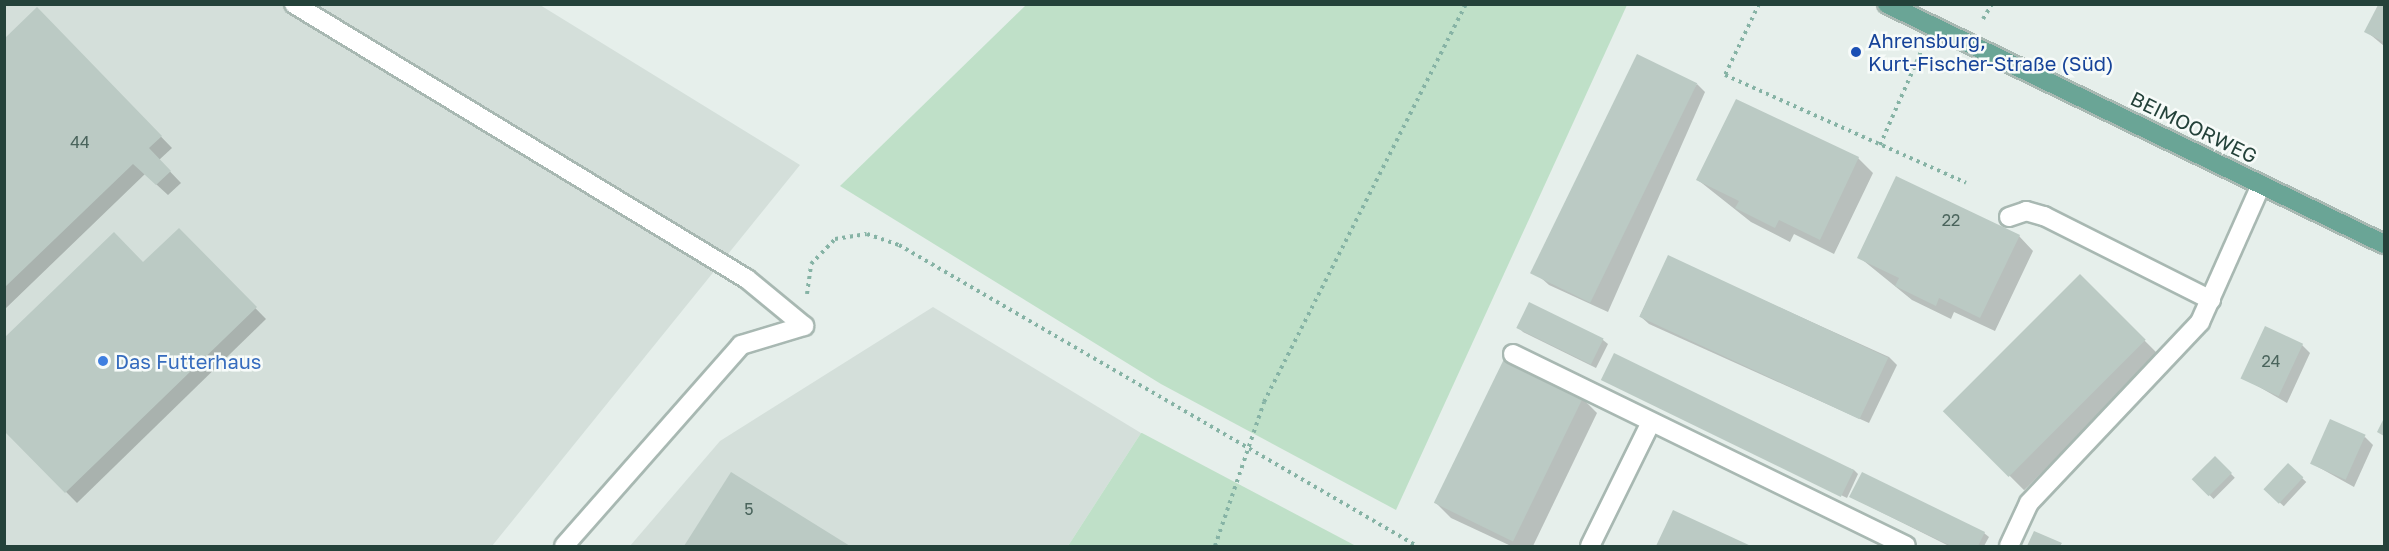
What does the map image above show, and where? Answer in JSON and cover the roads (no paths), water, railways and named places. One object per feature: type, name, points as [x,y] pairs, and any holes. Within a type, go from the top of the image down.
[{"type":"main road","name":"BEIMOORWEG","points":[[1887,4],[2385,244]]},
{"type":"street","points":[[294,4],[747,279],[804,326],[741,345],[564,546]]},
{"type":"street","points":[[2009,546],[2029,504],[2200,322],[2261,185]]},
{"type":"street","points":[[2009,218],[2026,211],[2044,216],[2211,300]]},
{"type":"street","points":[[1513,354],[1906,546]]},
{"type":"street","points":[[1590,546],[1651,422]]},
{"type":"place","name":"Ahrensburg, Kurt-Fischer-Straße (Süd)","points":[[1856,52]]},
{"type":"place","name":"Das Futterhaus","points":[[103,361]]}]
